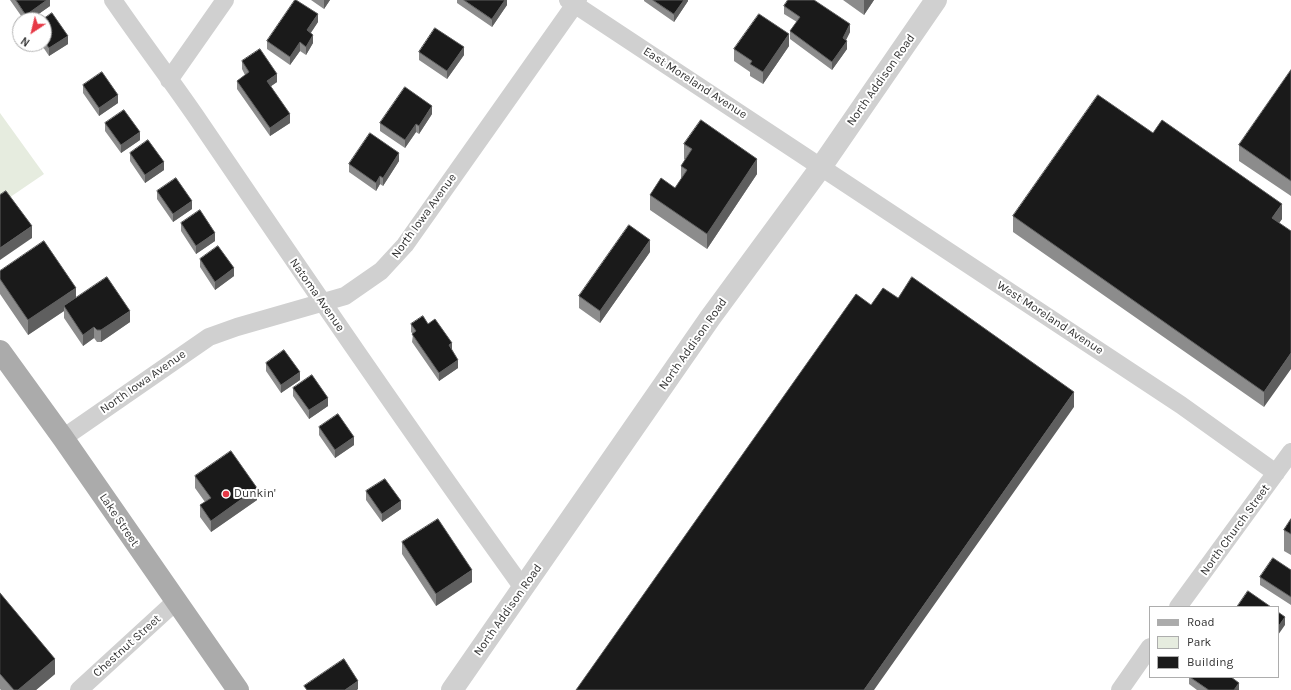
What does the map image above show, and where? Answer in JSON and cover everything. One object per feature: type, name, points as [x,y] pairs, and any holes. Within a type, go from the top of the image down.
[{"type":"main road","name":"Lake Street","points":[[0,351],[63,438],[175,602],[238,690]]},
{"type":"street","name":"Natoma Avenue","points":[[113,0],[455,493],[524,588]]},
{"type":"street","points":[[169,80],[226,0]]},
{"type":"street","name":"North Addison Road","points":[[452,690],[710,318],[821,167],[936,0]]},
{"type":"street","name":"East Moreland Avenue","points":[[574,2],[821,167]]},
{"type":"street","name":"North Iowa Avenue","points":[[63,438],[208,337],[237,327],[345,296],[360,287],[395,258],[574,2]]},
{"type":"street","name":"West Moreland Avenue","points":[[821,167],[1181,405],[1276,473]]},
{"type":"street","name":"North Church Street","points":[[1179,606],[1291,452]]},
{"type":"street","name":"Chestnut Street","points":[[79,690],[175,602]]},
{"type":"street","points":[[1120,690],[1149,648]]},
{"type":"green space","points":[[0,113],[44,174],[0,204]]},
{"type":"building","points":[[16,0],[47,0],[30,12],[24,12]]},
{"type":"building","points":[[295,0],[318,14],[307,30],[313,35],[306,47],[300,42],[290,57],[267,41]]},
{"type":"building","points":[[464,0],[505,0],[492,19]]},
{"type":"building","points":[[653,0],[684,0],[674,14]]},
{"type":"building","points":[[788,0],[814,0],[850,24],[843,38],[847,41],[832,62],[790,31],[800,17],[784,6]]},
{"type":"building","points":[[52,13],[68,36],[52,46]]},
{"type":"building","points":[[759,14],[789,34],[763,72],[750,64],[752,61],[734,49]]},
{"type":"building","points":[[435,28],[464,47],[447,71],[419,52]]},
{"type":"building","points":[[260,49],[277,74],[267,81],[290,114],[270,128],[237,81],[249,72],[242,61]]},
{"type":"building","points":[[1291,70],[1291,181],[1239,145]]},
{"type":"building","points":[[102,72],[118,95],[99,108],[83,85]]},
{"type":"building","points":[[405,87],[432,106],[419,126],[416,124],[405,140],[380,123]]},
{"type":"building","points":[[1098,95],[1153,133],[1162,120],[1282,204],[1272,218],[1291,231],[1291,353],[1264,392],[1013,216]]},
{"type":"building","points":[[124,110],[140,132],[121,145],[105,123]]},
{"type":"building","points":[[701,120],[757,159],[707,234],[650,195],[661,178],[675,188],[687,170],[681,166],[692,149],[684,144]]},
{"type":"building","points":[[370,133],[399,153],[383,178],[380,176],[376,183],[349,164]]},
{"type":"building","points":[[148,140],[164,162],[145,175],[130,153]]},
{"type":"building","points":[[176,178],[192,201],[173,214],[157,191]]},
{"type":"building","points":[[6,191],[32,226],[0,248],[0,195]]},
{"type":"building","points":[[200,210],[215,233],[196,246],[181,223]]},
{"type":"building","points":[[629,225],[650,240],[600,311],[579,296]]},
{"type":"building","points":[[44,241],[76,288],[28,320],[0,279],[0,271]]},
{"type":"building","points":[[218,246],[234,268],[215,282],[200,259]]},
{"type":"building","points":[[107,277],[130,311],[101,330],[97,330],[94,327],[83,335],[64,306]]},
{"type":"building","points":[[912,277],[1074,392],[864,690],[576,690],[856,294],[871,305],[883,288],[898,298]]},
{"type":"building","points":[[423,316],[428,324],[435,319],[452,343],[449,345],[458,360],[439,373],[412,334],[416,331],[411,324]]},
{"type":"building","points":[[284,350],[300,372],[281,385],[266,363]]},
{"type":"building","points":[[312,375],[328,398],[309,410],[293,388]]},
{"type":"building","points":[[338,414],[354,437],[335,450],[319,427]]},
{"type":"building","name":"Dunkin'","points":[[231,451],[257,488],[211,521],[200,505],[211,498],[195,476]]},
{"type":"building","points":[[385,479],[401,501],[382,514],[366,491]]},
{"type":"building","points":[[438,519],[472,570],[436,594],[402,542]]},
{"type":"building","points":[[1291,519],[1291,534],[1284,530]]},
{"type":"building","points":[[1273,558],[1291,570],[1291,597],[1260,577]]},
{"type":"building","points":[[1248,591],[1270,606],[1238,606]]},
{"type":"building","points":[[0,593],[55,659],[18,690],[14,690],[0,674]]},
{"type":"building","points":[[1279,613],[1285,617],[1279,626]]},
{"type":"building","points":[[344,659],[358,681],[345,690],[307,690],[304,686]]},
{"type":"building","points":[[1191,678],[1232,678],[1239,683],[1234,690],[1209,690]]},
{"type":"place","name":"Dunkin'","points":[[226,494]]}]
